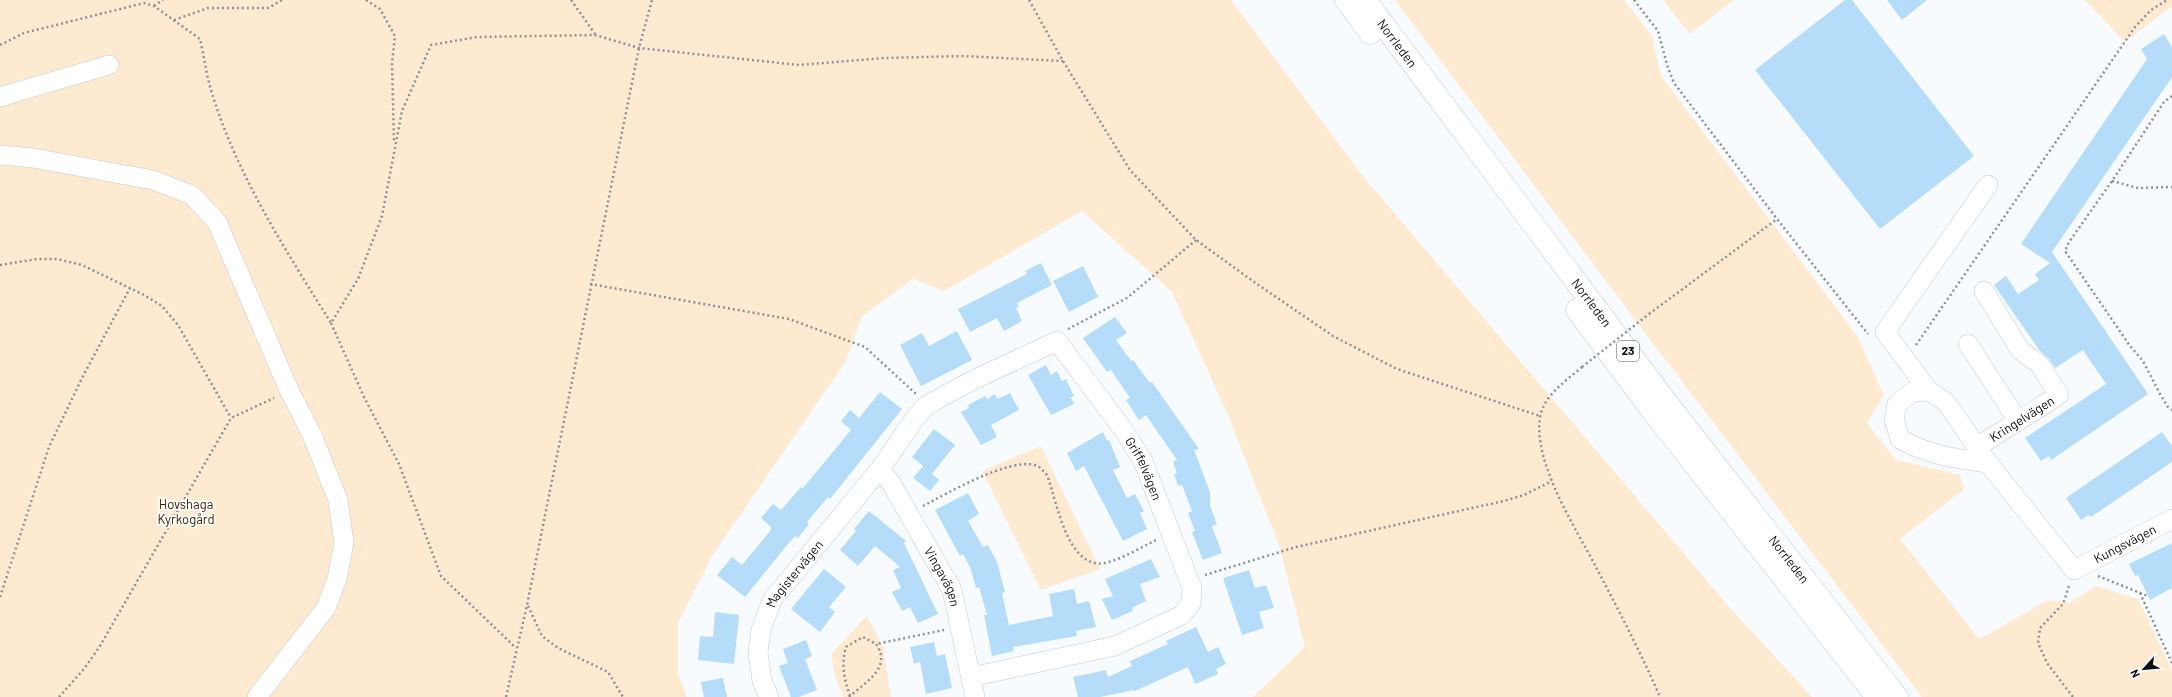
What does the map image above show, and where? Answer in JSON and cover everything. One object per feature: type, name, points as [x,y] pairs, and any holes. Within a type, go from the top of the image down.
[{"type":"highway","name":"Norrleden","points":[[1346,0],[1654,413],[1877,697]]},
{"type":"highway","name":"Norrleden","points":[[1365,0],[1662,396],[1897,697]]},
{"type":"street","points":[[0,97],[109,64]]},
{"type":"street","points":[[0,156],[33,158],[153,180],[192,195],[217,222],[289,390],[312,435],[338,500],[344,543],[337,579],[326,608],[257,697]]},
{"type":"street","points":[[1929,391],[1885,332],[1988,185]]},
{"type":"street","name":"Kringelvägen","points":[[1977,447],[2059,396],[2040,365],[2020,350],[1984,291]]},
{"type":"street","points":[[880,469],[916,417],[927,405],[971,381],[1057,341]]},
{"type":"street","name":"Griffelvägen","points":[[971,677],[1114,646],[1182,615],[1191,604],[1192,588],[1143,461],[1125,432],[1057,341]]},
{"type":"street","points":[[1968,344],[2018,421]]},
{"type":"street","name":"Kringelvägen","points":[[1988,463],[1943,456],[1917,449],[1900,439],[1894,420],[1897,404],[1912,392],[1929,391],[1946,402],[1988,463],[2076,569]]},
{"type":"street","name":"Vingavägen","points":[[880,469],[891,483],[952,590],[974,697]]},
{"type":"street","name":"Magistervägen","points":[[769,697],[762,681],[758,653],[761,630],[772,600],[880,469]]},
{"type":"street","name":"Kungsvägen","points":[[2076,569],[2172,519]]},
{"type":"path","points":[[154,6],[162,0]]},
{"type":"path","points":[[174,20],[208,8],[268,8],[282,0]]},
{"type":"path","points":[[366,0],[380,9],[395,36],[392,63],[394,146]]},
{"type":"path","points":[[571,0],[595,35]]},
{"type":"path","points":[[506,697],[516,648],[528,605],[590,284],[639,48],[652,0]]},
{"type":"path","points":[[1029,0],[1063,61],[1130,170],[1196,240],[1333,336],[1391,366],[1465,393],[1540,416]]},
{"type":"path","points":[[1634,0],[1658,31],[1668,68],[1674,83],[1777,219],[1872,338]]},
{"type":"path","points":[[1906,360],[2134,27],[2152,10],[2167,0]]},
{"type":"path","points":[[0,45],[24,33],[144,3],[154,6],[200,39],[211,90],[239,161],[277,237],[331,323],[364,397],[398,464],[441,576],[516,648]]},
{"type":"path","points":[[331,323],[358,279],[382,216],[394,146],[402,111],[431,46],[477,37],[595,35],[639,48],[799,66],[884,58],[963,56],[1063,61]]},
{"type":"path","points":[[2172,96],[2164,102],[2112,181],[2069,242],[2065,251],[2130,346],[2143,361],[2160,394],[2168,407],[2172,410]]},
{"type":"path","points":[[2112,181],[2138,188],[2172,187]]},
{"type":"path","points":[[1660,697],[1629,630],[1552,480],[1540,441],[1540,416],[1545,403],[1554,392],[1582,367],[1649,314],[1777,219]]},
{"type":"path","points":[[1057,341],[1064,331],[1127,298],[1196,240]]},
{"type":"path","points":[[0,266],[37,259],[57,259],[82,265],[130,288],[162,306],[178,325],[231,418]]},
{"type":"path","points":[[590,284],[789,319],[865,347],[884,362],[927,405]]},
{"type":"path","points":[[0,597],[48,447],[82,378],[130,288]]},
{"type":"path","points":[[59,697],[84,669],[100,646],[231,418],[289,390]]},
{"type":"path","points":[[909,514],[984,475],[1027,464],[1041,468],[1047,475],[1073,548],[1082,558],[1089,562],[1099,563],[1111,561],[1170,533]]},
{"type":"path","points":[[1189,580],[1296,547],[1504,501],[1524,495],[1552,480]]},
{"type":"path","points":[[2073,697],[2047,664],[2038,643],[2040,628],[2063,604],[2076,569],[2148,596]]},
{"type":"path","points":[[2140,593],[2172,663]]},
{"type":"path","points":[[528,605],[542,636],[558,648],[608,672],[623,697]]},
{"type":"path","points":[[876,644],[960,626]]},
{"type":"path","points":[[863,637],[876,644],[882,655],[878,671],[849,696],[845,682],[843,665],[846,647],[863,637]]},
{"type":"green space","name":"Hovshaga Kyrkogård","points":[[0,0],[1231,0],[1362,175],[1731,609],[1812,697],[1253,697],[1305,647],[1280,548],[1228,415],[1172,292],[1082,211],[944,291],[913,279],[862,316],[846,361],[712,556],[678,623],[678,674],[687,697],[0,697]]},
{"type":"green space","points":[[1395,0],[1624,0],[1652,36],[1661,76],[1858,337],[1884,395],[1867,423],[1896,460],[1960,475],[1964,489],[1900,539],[1979,639],[2048,600],[2070,603],[2096,586],[2138,599],[2172,670],[2172,697],[1922,697],[1649,338]]},
{"type":"green space","points":[[1663,0],[1733,0],[1690,34]]},
{"type":"green space","points":[[2085,0],[2172,0],[2172,6],[2125,42]]},
{"type":"green space","points":[[1041,446],[1100,569],[1041,590],[982,471]]},
{"type":"green space","points":[[867,616],[883,647],[891,697],[844,697],[835,675],[832,653]]},
{"type":"building","points":[[1845,0],[1852,0],[1974,156],[1880,229],[1755,70]]},
{"type":"building","points":[[1887,0],[1927,0],[1902,20]]},
{"type":"building","points":[[2164,34],[2172,47],[2172,77],[2052,252],[2148,394],[2051,460],[2049,456],[2041,461],[2025,438],[2106,384],[2083,350],[2055,368],[2049,359],[2040,351],[1994,285],[2006,276],[2018,294],[2039,280],[2035,274],[2050,263],[2021,244],[2147,59],[2141,49]]},
{"type":"building","points":[[1041,263],[1052,285],[1017,303],[1019,307],[1016,308],[1022,321],[1004,331],[997,318],[970,332],[958,309],[1027,274],[1025,271]]},
{"type":"building","points":[[1083,266],[1098,297],[1069,312],[1053,281]]},
{"type":"building","points":[[1115,317],[1127,333],[1116,340],[1131,361],[1133,360],[1150,383],[1152,382],[1199,449],[1194,450],[1210,492],[1210,506],[1217,524],[1212,526],[1222,553],[1203,560],[1192,532],[1195,531],[1188,513],[1192,511],[1182,485],[1178,486],[1174,474],[1177,473],[1173,461],[1177,460],[1146,415],[1139,420],[1126,400],[1130,398],[1111,370],[1107,372],[1083,338]]},
{"type":"building","points":[[957,331],[972,360],[921,386],[900,345],[922,333],[929,346]]},
{"type":"building","points":[[1046,365],[1051,375],[1057,371],[1062,381],[1066,379],[1074,396],[1071,397],[1074,404],[1051,415],[1028,375]]},
{"type":"building","points":[[880,392],[902,409],[830,499],[828,497],[807,522],[809,524],[798,538],[795,536],[745,597],[717,575],[732,557],[742,565],[771,530],[771,527],[761,518],[773,504],[781,510],[801,487],[803,488],[851,430],[841,421],[850,410],[859,418]]},
{"type":"building","points":[[1010,393],[1019,410],[991,425],[997,437],[981,445],[961,412],[969,408],[968,405],[985,396],[987,399],[995,394],[997,399]]},
{"type":"building","points":[[934,429],[955,445],[932,474],[939,480],[930,491],[913,478],[923,466],[912,457]]},
{"type":"building","points":[[1103,432],[1107,441],[1109,440],[1120,467],[1113,470],[1127,498],[1135,494],[1144,511],[1140,513],[1147,529],[1123,541],[1084,466],[1076,471],[1067,453]]},
{"type":"building","points":[[2162,432],[2172,446],[2172,462],[2091,517],[2089,515],[2081,520],[2066,498]]},
{"type":"building","points":[[968,493],[979,514],[968,521],[983,547],[988,545],[997,562],[1005,592],[1002,593],[1009,625],[1053,616],[1049,594],[1074,589],[1077,604],[1089,601],[1096,627],[1076,631],[1077,636],[1013,647],[1014,651],[992,656],[984,615],[987,615],[979,587],[976,588],[970,567],[963,554],[960,556],[935,510]]},
{"type":"building","points":[[869,511],[906,541],[904,543],[938,614],[918,623],[910,607],[902,611],[892,592],[901,588],[893,570],[900,567],[875,546],[858,566],[840,550],[856,531],[854,529]]},
{"type":"building","points":[[2172,543],[2172,588],[2150,600],[2138,575],[2135,576],[2129,564]]},
{"type":"building","points":[[1151,559],[1160,577],[1140,584],[1146,601],[1132,608],[1133,611],[1112,620],[1102,599],[1113,596],[1105,579]]},
{"type":"building","points":[[824,569],[846,587],[829,607],[835,612],[820,632],[791,609]]},
{"type":"building","points":[[1249,570],[1255,588],[1266,585],[1274,608],[1259,612],[1264,628],[1242,635],[1223,578]]},
{"type":"building","points":[[715,612],[739,615],[734,664],[698,660],[700,636],[713,637]]},
{"type":"building","points":[[1196,627],[1208,652],[1218,647],[1226,664],[1216,669],[1218,674],[1195,684],[1188,667],[1135,691],[1100,697],[1078,697],[1073,677],[1106,670],[1108,677],[1132,666],[1130,661],[1168,644],[1166,641]]},
{"type":"building","points":[[806,640],[812,656],[805,659],[817,690],[799,697],[791,697],[779,666],[788,663],[783,649]]},
{"type":"building","points":[[934,642],[937,656],[945,654],[952,688],[926,694],[920,662],[914,664],[910,647]]},
{"type":"building","points":[[723,678],[727,697],[704,697],[701,682]]}]
